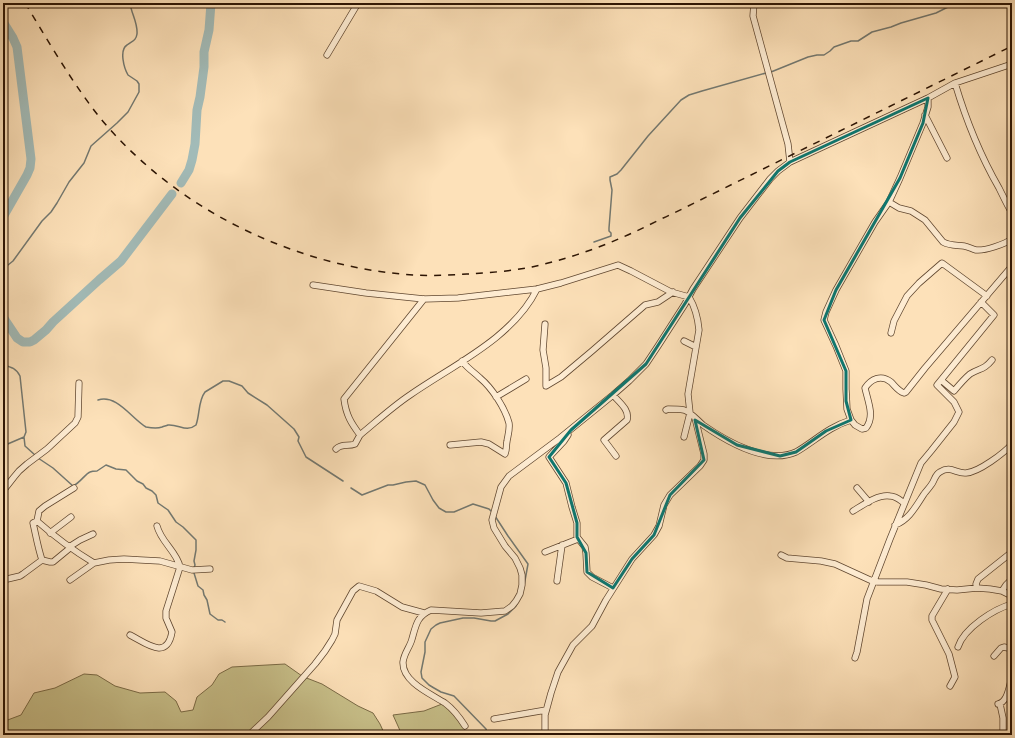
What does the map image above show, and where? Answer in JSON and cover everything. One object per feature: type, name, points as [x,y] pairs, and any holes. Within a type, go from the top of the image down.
[{"type":"street","points":[[328,55],[358,3]]},
{"type":"street","points":[[754,3],[753,16],[788,144],[790,162]]},
{"type":"street","points":[[465,726],[454,711],[445,703],[435,698],[413,682],[404,669],[403,662],[420,617],[424,613],[432,610],[481,613],[506,611],[512,606],[520,594],[522,575],[520,568],[515,558],[504,546],[494,528],[492,520],[501,487],[509,476],[571,430],[629,381],[646,364],[740,218],[778,171],[790,162],[954,84],[1012,64]]},
{"type":"street","points":[[954,84],[977,146],[1012,213]]},
{"type":"street","points":[[923,100],[928,107],[910,157],[889,202],[875,222],[836,290],[824,320],[846,370],[847,409],[851,420],[859,428],[866,428],[870,420],[870,410],[865,388],[867,385],[876,378],[882,378],[890,382],[900,391],[904,393],[906,392],[929,362],[1012,266]]},
{"type":"street","points":[[925,114],[947,158]]},
{"type":"street","points":[[889,202],[899,208],[911,211],[925,220],[943,242],[947,244],[984,250],[1012,240]]},
{"type":"street","points":[[891,333],[894,321],[907,296],[919,283],[942,263],[986,296]]},
{"type":"street","points":[[313,285],[366,293],[424,299],[458,298],[537,289],[618,265],[672,292],[689,296]]},
{"type":"street","points":[[336,449],[343,445],[355,444],[360,436],[408,396],[489,342],[522,312],[537,289]]},
{"type":"street","points":[[546,324],[543,350],[546,368],[546,386],[566,373],[645,305],[658,302],[672,292]]},
{"type":"street","points":[[684,437],[690,413],[688,394],[699,330],[694,306],[689,296]]},
{"type":"street","points":[[360,436],[345,411],[344,399],[424,299]]},
{"type":"street","points":[[855,658],[867,599],[904,503],[921,463],[954,422],[959,412],[954,402],[937,385],[994,315],[981,302]]},
{"type":"street","points":[[684,341],[696,347]]},
{"type":"street","points":[[941,380],[954,391],[972,373],[985,368],[992,360]]},
{"type":"street","points":[[450,445],[481,442],[490,444],[505,454],[509,435],[509,424],[505,413],[491,389],[467,368],[462,361]]},
{"type":"street","points":[[496,397],[526,379]]},
{"type":"street","points":[[3,491],[16,474],[47,449],[77,421],[79,383]]},
{"type":"street","points":[[613,395],[628,413],[627,420],[604,440],[616,456]]},
{"type":"street","points":[[666,410],[683,410],[690,413],[704,425],[727,440],[753,451],[771,456],[792,454],[826,431],[851,420]]},
{"type":"street","points":[[545,735],[546,710],[558,672],[573,645],[592,626],[613,588],[632,559],[654,535],[659,526],[664,505],[670,495],[700,466],[704,460],[704,454],[695,418]]},
{"type":"street","points":[[571,430],[564,441],[549,457],[566,483],[577,523],[577,537],[585,547],[587,572],[592,577],[613,588]]},
{"type":"street","points":[[895,525],[900,523],[908,516],[933,482],[936,475],[941,471],[951,469],[962,473],[976,471],[996,458],[1012,444]]},
{"type":"street","points":[[38,522],[39,511],[74,488]]},
{"type":"street","points":[[857,488],[869,502]]},
{"type":"street","points":[[853,511],[876,498],[890,496],[896,497],[904,503]]},
{"type":"street","points":[[50,532],[71,517]]},
{"type":"street","points":[[38,522],[70,548],[94,564]]},
{"type":"street","points":[[38,522],[33,523],[42,560]]},
{"type":"street","points":[[130,635],[153,647],[162,648],[167,644],[172,632],[166,618],[166,611],[180,567],[179,561],[163,538],[157,526]]},
{"type":"street","points":[[42,560],[54,562],[80,540],[93,534]]},
{"type":"street","points":[[545,552],[578,539]]},
{"type":"street","points":[[557,581],[562,545]]},
{"type":"street","points":[[977,588],[976,584],[978,579],[1012,552]]},
{"type":"street","points":[[781,555],[788,558],[821,561],[835,564],[878,582],[907,582],[941,589],[990,589],[1002,591],[1012,596]]},
{"type":"street","points":[[70,580],[94,564],[109,560],[124,559],[160,561],[192,570],[210,569]]},
{"type":"street","points":[[3,580],[23,574],[42,560]]},
{"type":"street","points":[[1002,591],[1012,579]]},
{"type":"street","points":[[249,735],[265,721],[325,651],[335,634],[337,620],[354,591],[359,586],[376,591],[402,607],[424,613]]},
{"type":"street","points":[[948,589],[932,616],[932,620],[950,654],[955,677],[950,686]]},
{"type":"street","points":[[958,647],[959,642],[966,634],[990,613],[1012,604]]},
{"type":"street","points":[[994,656],[1001,648],[1004,647],[1012,649]]},
{"type":"street","points":[[1003,735],[1001,702],[1012,677]]},
{"type":"street","points":[[1001,702],[1012,701]]},
{"type":"street","points":[[494,719],[546,710]]},
{"type":"highlighted area","points":[[928,98],[923,123],[900,178],[836,290],[824,320],[846,371],[846,401],[851,420],[826,431],[796,452],[780,456],[737,445],[695,420],[704,460],[670,495],[654,535],[632,559],[613,588],[587,572],[586,553],[577,537],[577,523],[566,483],[549,457],[571,430],[646,364],[740,218],[778,171],[790,162]]},
{"type":"shaded area","points":[[285,664],[302,676],[266,718],[247,735],[3,735],[3,724],[5,721],[21,715],[34,693],[55,688],[84,674],[97,675],[115,686],[140,693],[165,692],[176,701],[181,712],[193,710],[197,697],[212,685],[219,674],[232,667]]},
{"type":"shaded area","points":[[304,677],[322,684],[358,706],[373,713],[385,735],[251,735]]},
{"type":"shaded area","points":[[442,704],[451,710],[463,726],[467,735],[402,735],[393,715],[424,711]]},
{"type":"waterway","points":[[3,269],[13,261],[42,221],[51,212],[69,182],[84,163],[91,146],[128,112],[139,92],[139,84],[128,75],[123,59],[123,51],[125,47],[135,40],[137,34],[130,3]]},
{"type":"waterway","points":[[181,183],[189,170],[195,144],[197,110],[204,67],[204,52],[209,30],[211,3]]},
{"type":"waterway","points":[[771,72],[808,57],[824,55],[834,47],[851,41],[858,41],[872,32],[936,13],[956,3]]},
{"type":"waterway","points":[[3,22],[17,47],[31,159],[30,168],[27,175],[3,217]]},
{"type":"waterway","points":[[594,242],[611,236],[609,231],[612,190],[610,177],[617,174],[621,170],[648,136],[681,100],[689,95],[766,73]]},
{"type":"waterway","points":[[3,317],[17,338],[23,342],[30,342],[34,340],[121,261],[172,194]]},
{"type":"waterway","points":[[3,365],[13,368],[20,376],[26,432],[24,437],[3,446]]},
{"type":"waterway","points":[[98,400],[111,400],[124,408],[146,427],[160,428],[172,425],[189,428],[196,425],[201,399],[205,392],[223,381],[229,381],[242,386],[248,393],[267,405],[294,429],[299,437],[298,441],[306,457],[343,481]]},
{"type":"waterway","points":[[24,437],[25,446],[35,455]]},
{"type":"waterway","points":[[38,458],[53,468],[73,486],[88,473],[97,471],[106,465],[116,469],[126,470],[137,481],[152,491],[156,495],[158,503],[168,510],[176,522],[196,540],[194,568]]},
{"type":"waterway","points":[[351,488],[362,495],[388,485],[416,481],[425,485],[439,508],[446,512],[454,512],[473,504],[489,509],[492,512]]},
{"type":"waterway","points":[[495,516],[528,564],[524,586]]},
{"type":"waterway","points":[[194,573],[198,586],[203,590],[207,600],[210,614],[218,620],[225,622]]},
{"type":"waterway","points":[[488,735],[486,729],[454,696],[441,692],[429,685],[422,678],[421,672],[425,652],[425,642],[431,629],[440,623],[463,618],[495,621],[508,614],[518,602]]},
{"type":"railway","points":[[25,3],[71,77],[101,119],[131,152],[165,181],[202,206],[241,228],[282,246],[325,260],[369,270],[413,275],[500,272],[544,264],[567,258],[601,246],[672,214],[1012,46]]}]
